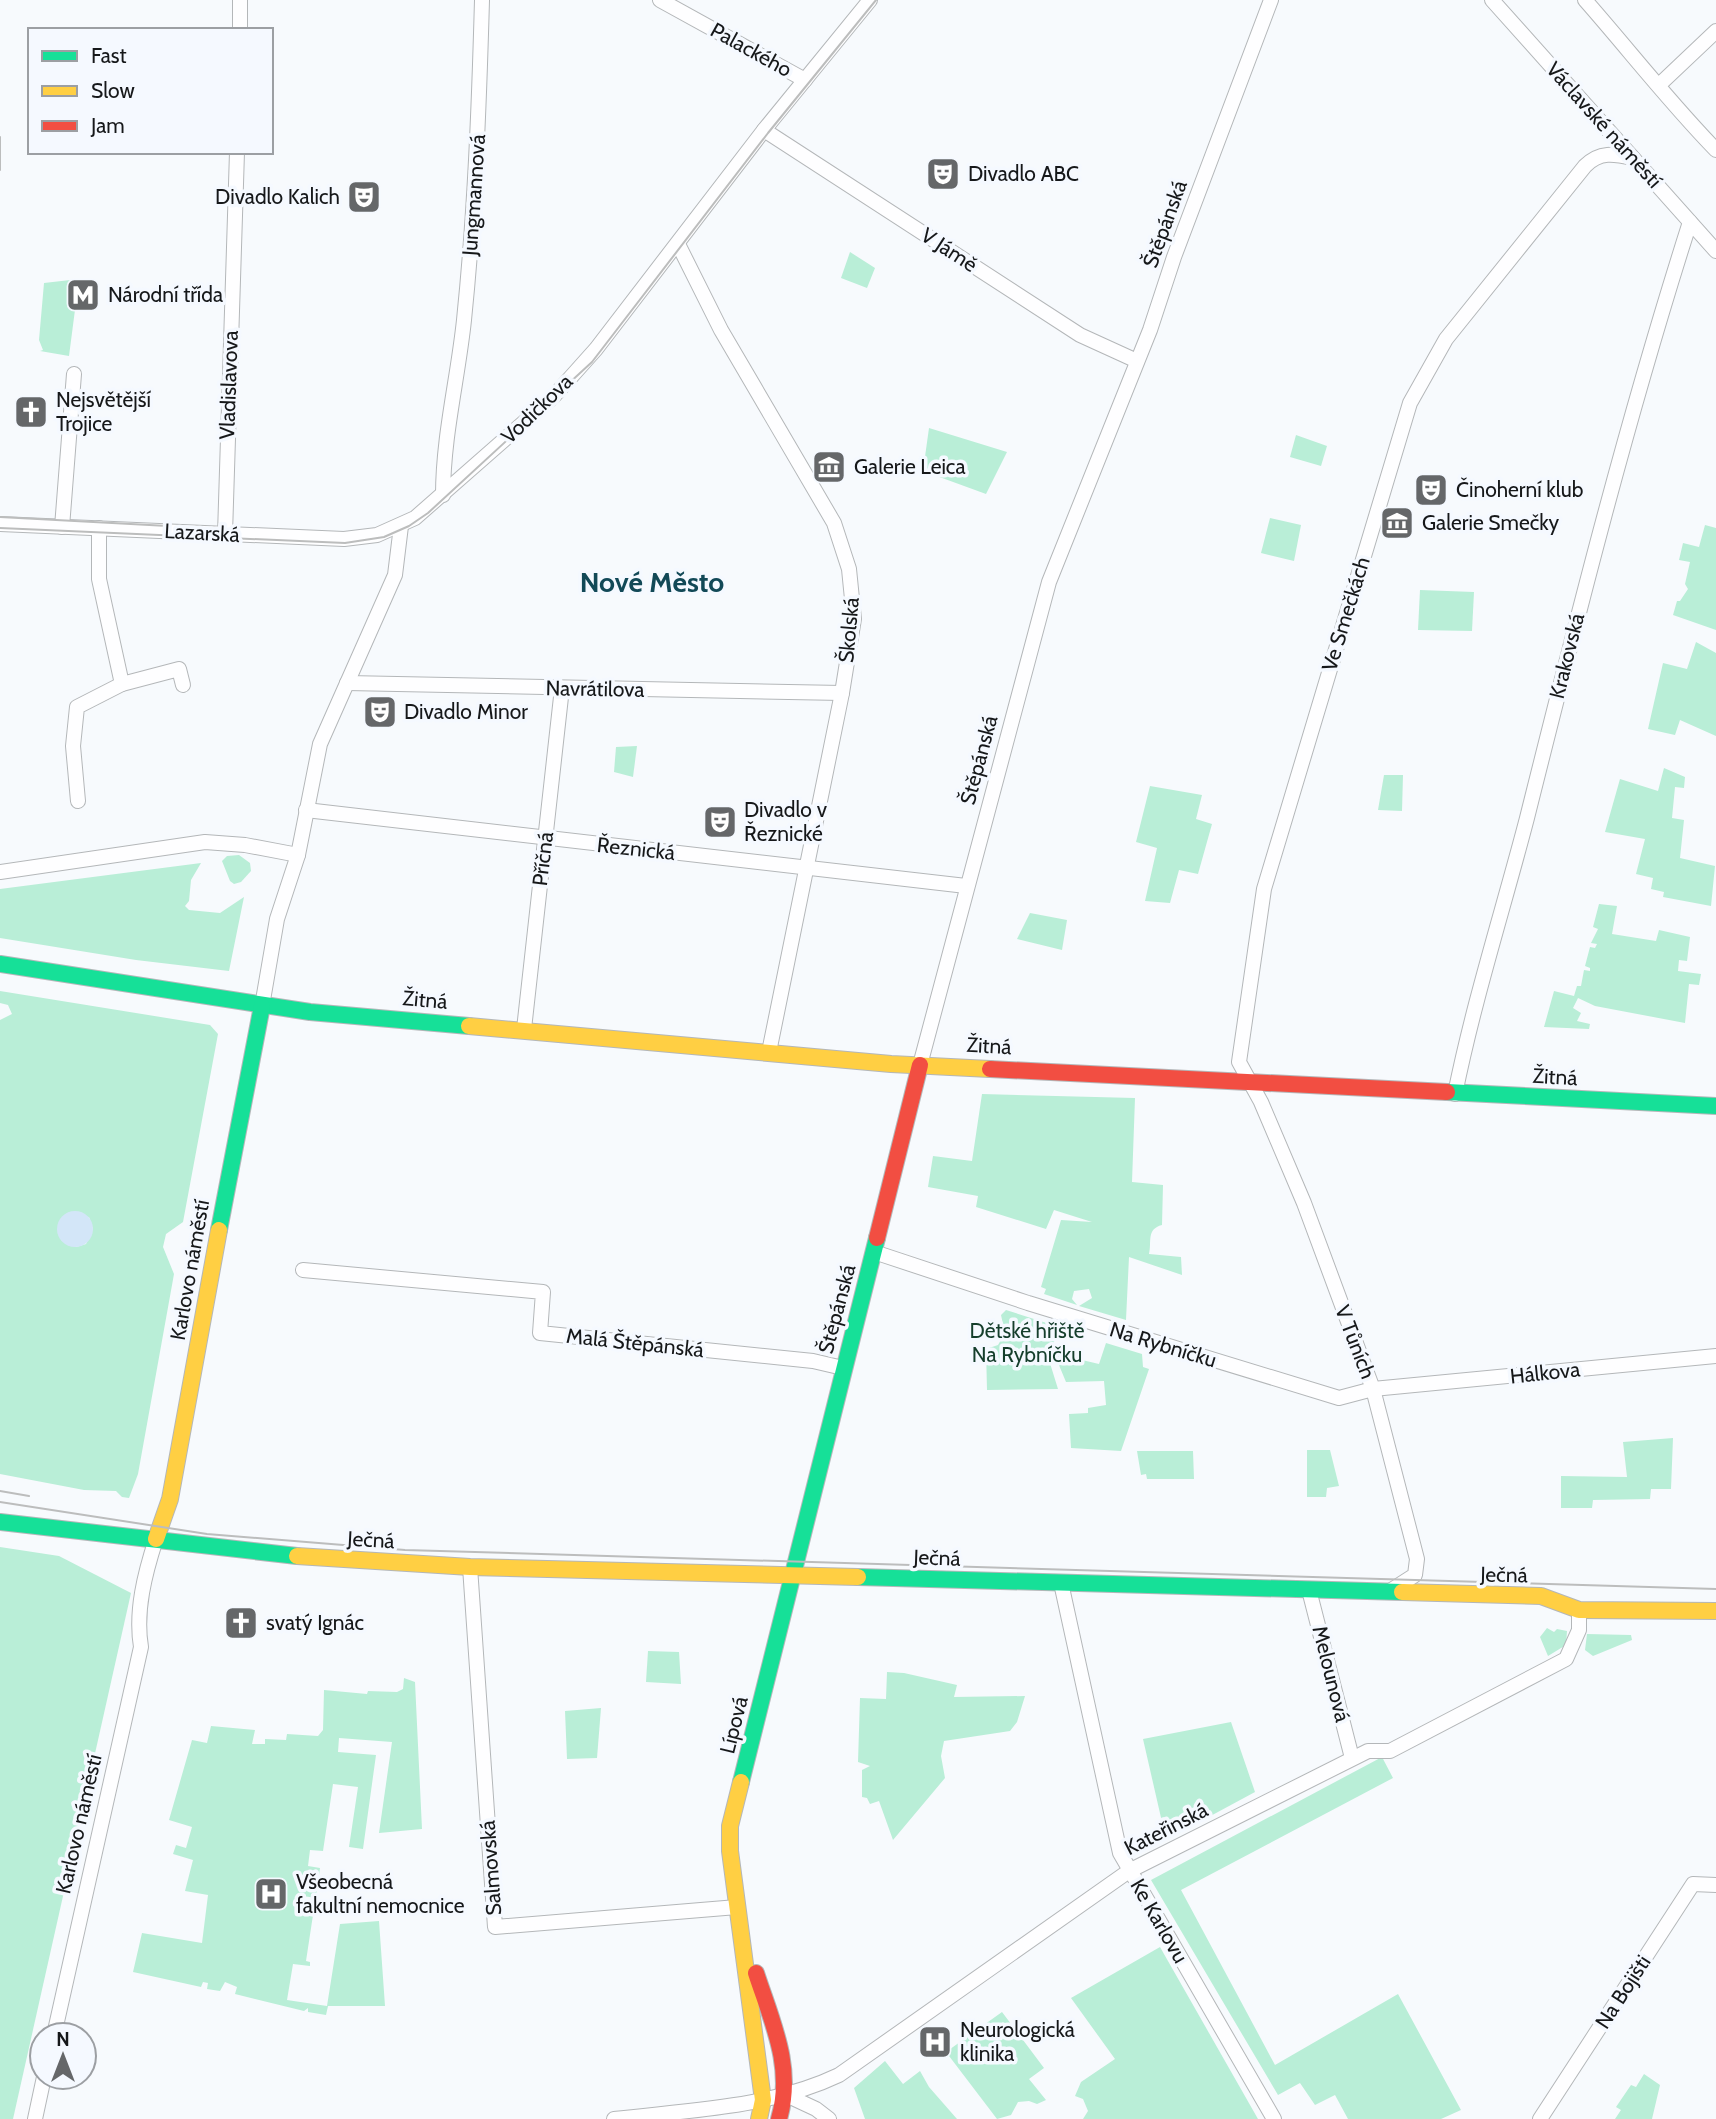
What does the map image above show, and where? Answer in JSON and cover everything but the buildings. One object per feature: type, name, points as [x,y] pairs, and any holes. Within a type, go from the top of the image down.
[{"type":"main road","points":[[0,964],[262,1006]]},
{"type":"main road","name":"Žitná","points":[[262,1006],[920,1065],[1455,1094],[1716,1105]]},
{"type":"main road","name":"Karlovo náměstí","points":[[156,1539],[170,1499],[253,1040],[262,1006]]},
{"type":"main road","name":"Štěpánská","points":[[797,1554],[920,1065]]},
{"type":"main road","points":[[0,1522],[131,1539],[156,1539]]},
{"type":"main road","name":"Ječná","points":[[156,1539],[302,1557],[470,1567],[1541,1597],[1579,1610],[1716,1611]]},
{"type":"main road","name":"Lípová","points":[[763,2100],[737,1907],[730,1826],[797,1554]]},
{"type":"main road","name":"Lípová","points":[[737,1907],[785,2058],[786,2095]]},
{"type":"main road","points":[[779,2119],[786,2095]]},
{"type":"main road","points":[[759,2119],[763,2100]]},
{"type":"street","points":[[240,0],[240,28]]},
{"type":"street","name":"Jungmannová","points":[[443,495],[443,469],[456,390],[475,216],[482,0]]},
{"type":"street","name":"Palackého","points":[[660,0],[805,80]]},
{"type":"street","name":"Vodičkova","points":[[401,526],[443,495],[554,396],[596,349],[764,130],[870,0]]},
{"type":"street","name":"Štěpánská","points":[[920,1065],[1049,582],[1138,361],[1271,0]]},
{"type":"street","name":"Václavské náměstí","points":[[1492,0],[1716,251]]},
{"type":"street","points":[[1585,0],[1716,150]]},
{"type":"street","points":[[1659,86],[1716,31]]},
{"type":"street","name":"V Jámě","points":[[764,130],[1080,335],[1138,361]]},
{"type":"street","name":"Ve Smečkách","points":[[1251,1081],[1239,1062],[1264,889],[1410,403],[1446,338],[1585,166],[1600,155],[1610,153],[1633,158]]},
{"type":"street","name":"Vladislavova","points":[[225,534],[237,154]]},
{"type":"street","name":"Krakovská","points":[[1455,1094],[1464,1045],[1519,847],[1617,462],[1690,222]]},
{"type":"street","name":"Školská","points":[[678,244],[721,330],[834,523],[846,554],[855,607],[842,693],[769,1052]]},
{"type":"street","points":[[62,527],[74,374]]},
{"type":"street","name":"Lazarská","points":[[0,524],[344,538],[377,535],[401,526]]},
{"type":"street","points":[[0,872],[205,842],[245,845],[298,855],[320,744],[395,575],[401,526]]},
{"type":"street","points":[[99,528],[99,579],[122,684]]},
{"type":"street","points":[[78,801],[73,746],[77,707],[122,684],[179,669],[183,685]]},
{"type":"street","name":"Navrátilova","points":[[347,683],[842,693]]},
{"type":"street","name":"Příčná","points":[[524,1030],[562,688]]},
{"type":"street","name":"Řeznická","points":[[306,810],[966,886]]},
{"type":"street","name":"Karlovo náměstí","points":[[262,1006],[276,919],[298,855]]},
{"type":"street","name":"V Tůních","points":[[1251,1081],[1304,1203],[1373,1389],[1418,1567],[1417,1573],[1408,1580],[1382,1593]]},
{"type":"street","name":"Na Rybníčku","points":[[874,1252],[1028,1303],[1339,1398],[1373,1389]]},
{"type":"street","name":"Malá Štěpánská","points":[[303,1270],[543,1292],[540,1333],[813,1361],[843,1368]]},
{"type":"street","name":"Hálkova","points":[[1373,1389],[1716,1356]]},
{"type":"street","name":"Karlovo náměstí","points":[[57,2021],[141,1647],[141,1604],[147,1567],[156,1539]]},
{"type":"street","name":"Salmovská","points":[[470,1567],[495,1927],[737,1907]]},
{"type":"street","name":"Ke Karlovu","points":[[1061,1583],[1120,1853],[1274,2119]]},
{"type":"street","name":"Melounová","points":[[1310,1590],[1352,1758]]},
{"type":"street","name":"Kateřinská","points":[[614,2119],[763,2100],[815,2087],[839,2075],[1129,1871],[1352,1758],[1368,1751],[1390,1751],[1566,1659],[1579,1630],[1579,1610]]},
{"type":"street","name":"Na Bojišti","points":[[1540,2119],[1693,1884],[1716,1885]]},
{"type":"street","points":[[35,2119],[41,2091]]},
{"type":"street","points":[[786,2095],[816,2109],[829,2119]]},
{"type":"green space","points":[[850,252],[875,268],[867,288],[841,278]]},
{"type":"green space","points":[[79,279],[69,356],[40,351],[43,350],[39,340],[44,283]]},
{"type":"green space","points":[[929,428],[1007,452],[986,494],[923,471]]},
{"type":"green space","points":[[1296,435],[1327,446],[1321,466],[1290,457]]},
{"type":"green space","points":[[1270,518],[1301,525],[1294,561],[1261,553]]},
{"type":"green space","points":[[1705,525],[1716,528],[1716,630],[1673,615],[1677,601],[1680,601],[1688,589],[1685,584],[1690,562],[1679,560],[1683,543],[1699,547]]},
{"type":"green space","points":[[1420,590],[1474,592],[1472,631],[1418,630]]},
{"type":"green space","points":[[1696,642],[1716,653],[1716,736],[1680,720],[1675,735],[1648,729],[1663,663],[1687,669]]},
{"type":"green space","points":[[637,746],[633,777],[614,772],[616,747]]},
{"type":"green space","points":[[1664,768],[1685,777],[1684,788],[1675,787],[1672,818],[1684,820],[1680,858],[1715,866],[1711,906],[1663,897],[1664,892],[1651,889],[1653,878],[1636,874],[1645,839],[1605,832],[1620,779],[1658,791]]},
{"type":"green space","points":[[1384,775],[1403,775],[1402,811],[1378,810]]},
{"type":"green space","points":[[1150,786],[1202,795],[1196,819],[1212,824],[1198,874],[1179,870],[1170,903],[1145,901],[1157,848],[1136,842]]},
{"type":"green space","points":[[239,855],[250,863],[251,871],[241,882],[234,884],[230,881],[222,861],[227,856]]},
{"type":"green space","points":[[201,863],[191,880],[189,901],[185,906],[189,910],[220,913],[244,897],[229,971],[136,960],[0,938],[0,889]]},
{"type":"green space","points":[[1599,904],[1617,906],[1612,934],[1656,941],[1659,930],[1690,937],[1687,961],[1679,960],[1678,971],[1701,974],[1699,985],[1689,984],[1685,1023],[1595,1006],[1578,998],[1573,1008],[1581,1013],[1577,1021],[1590,1024],[1589,1029],[1544,1027],[1554,991],[1574,996],[1577,986],[1581,986],[1584,970],[1590,971],[1590,968],[1585,966],[1590,947],[1595,948],[1597,944],[1591,943],[1598,929],[1593,927]]},
{"type":"green space","points":[[1030,913],[1067,920],[1062,950],[1017,939]]},
{"type":"green space","points":[[0,991],[210,1025],[218,1034],[183,1222],[166,1234],[163,1247],[174,1274],[138,1474],[129,1498],[122,1497],[116,1491],[84,1490],[0,1474],[0,1020],[12,1014],[8,1005],[0,1003]],"holes":[[[89,1217],[93,1229],[86,1244],[76,1247],[61,1240]]]},
{"type":"green space","points":[[982,1094],[1135,1098],[1132,1182],[1163,1185],[1162,1225],[1152,1233],[1149,1254],[1181,1257],[1182,1275],[1129,1257],[1126,1320],[1079,1306],[1092,1298],[1089,1289],[1074,1291],[1072,1299],[1077,1305],[1044,1294],[1046,1289],[1041,1287],[1061,1220],[1092,1222],[1054,1210],[1046,1229],[976,1207],[978,1196],[928,1187],[933,1156],[972,1161]]},
{"type":"green space","name":"Dětské hřiště Na Rybníčku","points":[[1006,1310],[1059,1327],[1052,1348],[1065,1353],[1065,1356],[1099,1364],[1106,1343],[1142,1354],[1143,1367],[1149,1369],[1121,1451],[1071,1448],[1069,1414],[1088,1413],[1088,1408],[1106,1405],[1104,1381],[1066,1382],[1056,1358],[1049,1360],[1058,1389],[987,1390],[986,1349],[998,1345],[1005,1333],[1001,1315]]},
{"type":"green space","points":[[1673,1438],[1671,1489],[1651,1489],[1650,1499],[1593,1500],[1592,1508],[1561,1508],[1561,1476],[1627,1477],[1623,1442]]},
{"type":"green space","points":[[1307,1450],[1330,1450],[1339,1486],[1327,1488],[1326,1497],[1307,1497]]},
{"type":"green space","points":[[1137,1451],[1193,1451],[1194,1479],[1147,1479],[1146,1474],[1141,1475]]},
{"type":"green space","points":[[0,1547],[59,1556],[131,1593],[35,2021],[28,2021],[28,2052],[13,2119],[0,2119]]},
{"type":"green space","points":[[1547,1628],[1554,1632],[1557,1629],[1567,1631],[1566,1645],[1548,1656],[1540,1637]]},
{"type":"green space","points":[[1587,1634],[1631,1635],[1632,1640],[1593,1656],[1585,1650]]},
{"type":"green space","points":[[648,1651],[679,1652],[681,1684],[646,1682]]},
{"type":"green space","points":[[887,1672],[904,1673],[957,1685],[954,1697],[1025,1696],[1017,1722],[1010,1731],[944,1741],[941,1756],[945,1778],[893,1840],[879,1801],[870,1804],[867,1798],[862,1797],[862,1770],[870,1766],[858,1762],[860,1698],[886,1699]]},
{"type":"green space","points":[[404,1678],[415,1682],[422,1829],[379,1833],[392,1742],[339,1738],[338,1752],[376,1755],[363,1849],[349,1847],[358,1787],[333,1784],[323,1851],[310,1850],[308,1866],[320,1868],[316,1898],[303,1896],[301,1912],[313,1915],[306,1961],[310,1962],[310,1966],[293,1964],[287,2000],[327,2006],[340,1924],[379,1921],[385,2006],[328,2006],[326,2015],[308,2012],[308,2008],[304,2011],[235,1994],[237,1987],[225,1982],[220,1991],[207,1989],[208,1983],[203,1982],[201,1987],[133,1972],[142,1933],[202,1943],[208,1895],[185,1891],[193,1860],[173,1854],[176,1845],[186,1848],[192,1827],[169,1820],[192,1740],[207,1743],[211,1726],[255,1730],[252,1744],[265,1744],[265,1739],[286,1740],[287,1734],[318,1736],[323,1730],[324,1690],[367,1694],[368,1691],[397,1692],[403,1689]]},
{"type":"green space","points":[[601,1708],[597,1758],[567,1759],[565,1711]]},
{"type":"green space","points":[[1231,1722],[1255,1792],[1166,1840],[1179,1830],[1177,1827],[1168,1831],[1166,1822],[1162,1822],[1143,1739]]},
{"type":"green space","points":[[1382,1757],[1393,1778],[1181,1890],[1275,2065],[1398,1994],[1461,2110],[1441,2119],[1348,2119],[1335,2095],[1315,2105],[1300,2083],[1278,2095],[1151,1880]]},
{"type":"green space","points":[[1160,1947],[1258,2119],[1083,2119],[1088,2111],[1083,2099],[1075,2096],[1081,2082],[1115,2059],[1071,1998]]},
{"type":"green space","points":[[1002,2012],[1044,2068],[1029,2079],[1046,2100],[1037,2104],[1029,2101],[1018,2102],[1011,2115],[997,2119],[946,2052]]},
{"type":"green space","points":[[885,2061],[903,2084],[920,2071],[929,2087],[957,2119],[865,2119],[854,2088]]},
{"type":"green space","points":[[1644,2074],[1660,2085],[1652,2119],[1615,2119],[1621,2110],[1616,2107],[1631,2085],[1636,2087]]},
{"type":"water","points":[[75,1211],[88,1216],[93,1229],[88,1242],[75,1247],[62,1242],[57,1229],[62,1216]]},
{"type":"tram line","points":[[0,528],[345,543],[384,537],[409,526],[428,513],[592,362],[768,133],[876,0]]},
{"type":"tram line","points":[[0,137],[0,170]]},
{"type":"tram line","points":[[0,517],[168,526]]},
{"type":"tram line","points":[[0,1491],[29,1496]]},
{"type":"tram line","points":[[0,1502],[207,1534],[405,1550],[1716,1589]]},
{"type":"traffic: fast","points":[[0,964],[310,1012],[469,1026]]},
{"type":"traffic: fast","points":[[219,1230],[262,1006]]},
{"type":"traffic: fast","points":[[1447,1092],[1716,1106]]},
{"type":"traffic: fast","points":[[741,1782],[877,1238]]},
{"type":"traffic: fast","points":[[0,1522],[297,1556]]},
{"type":"traffic: fast","points":[[858,1577],[1402,1592]]},
{"type":"traffic: slow","points":[[469,1026],[891,1064],[990,1069]]},
{"type":"traffic: slow","points":[[156,1539],[170,1499],[219,1230]]},
{"type":"traffic: slow","points":[[297,1556],[470,1567],[858,1577]]},
{"type":"traffic: slow","points":[[1402,1592],[1541,1596],[1579,1610],[1716,1611]]},
{"type":"traffic: slow","points":[[741,1782],[730,1826],[730,1851],[763,2100],[759,2119]]},
{"type":"traffic: jam","points":[[877,1238],[920,1065]]},
{"type":"traffic: jam","points":[[990,1069],[1447,1092]]},
{"type":"traffic: jam","points":[[756,1973],[783,2063],[783,2100],[779,2119]]},
{"type":"place","name":"Divadlo ABC","points":[[943,174]]},
{"type":"place","name":"Divadlo Kalich","points":[[364,197]]},
{"type":"place","name":"Národní třída","points":[[83,295]]},
{"type":"place","name":"Nejsvětější Trojice","points":[[31,412]]},
{"type":"place","name":"Galerie Leica","points":[[829,467]]},
{"type":"place","name":"Činoherní klub","points":[[1431,490]]},
{"type":"place","name":"Galerie Smečky","points":[[1397,523]]},
{"type":"place","name":"Divadlo Minor","points":[[380,712]]},
{"type":"place","name":"Divadlo v Řeznické","points":[[720,822]]},
{"type":"place","name":"svatý Ignác","points":[[241,1623]]},
{"type":"place","name":"Všeobecná fakultní nemocnice","points":[[271,1894]]},
{"type":"place","name":"Neurologická klinika","points":[[935,2042]]},
{"type":"district","name":"Nové Město","points":[[652,582]]}]
